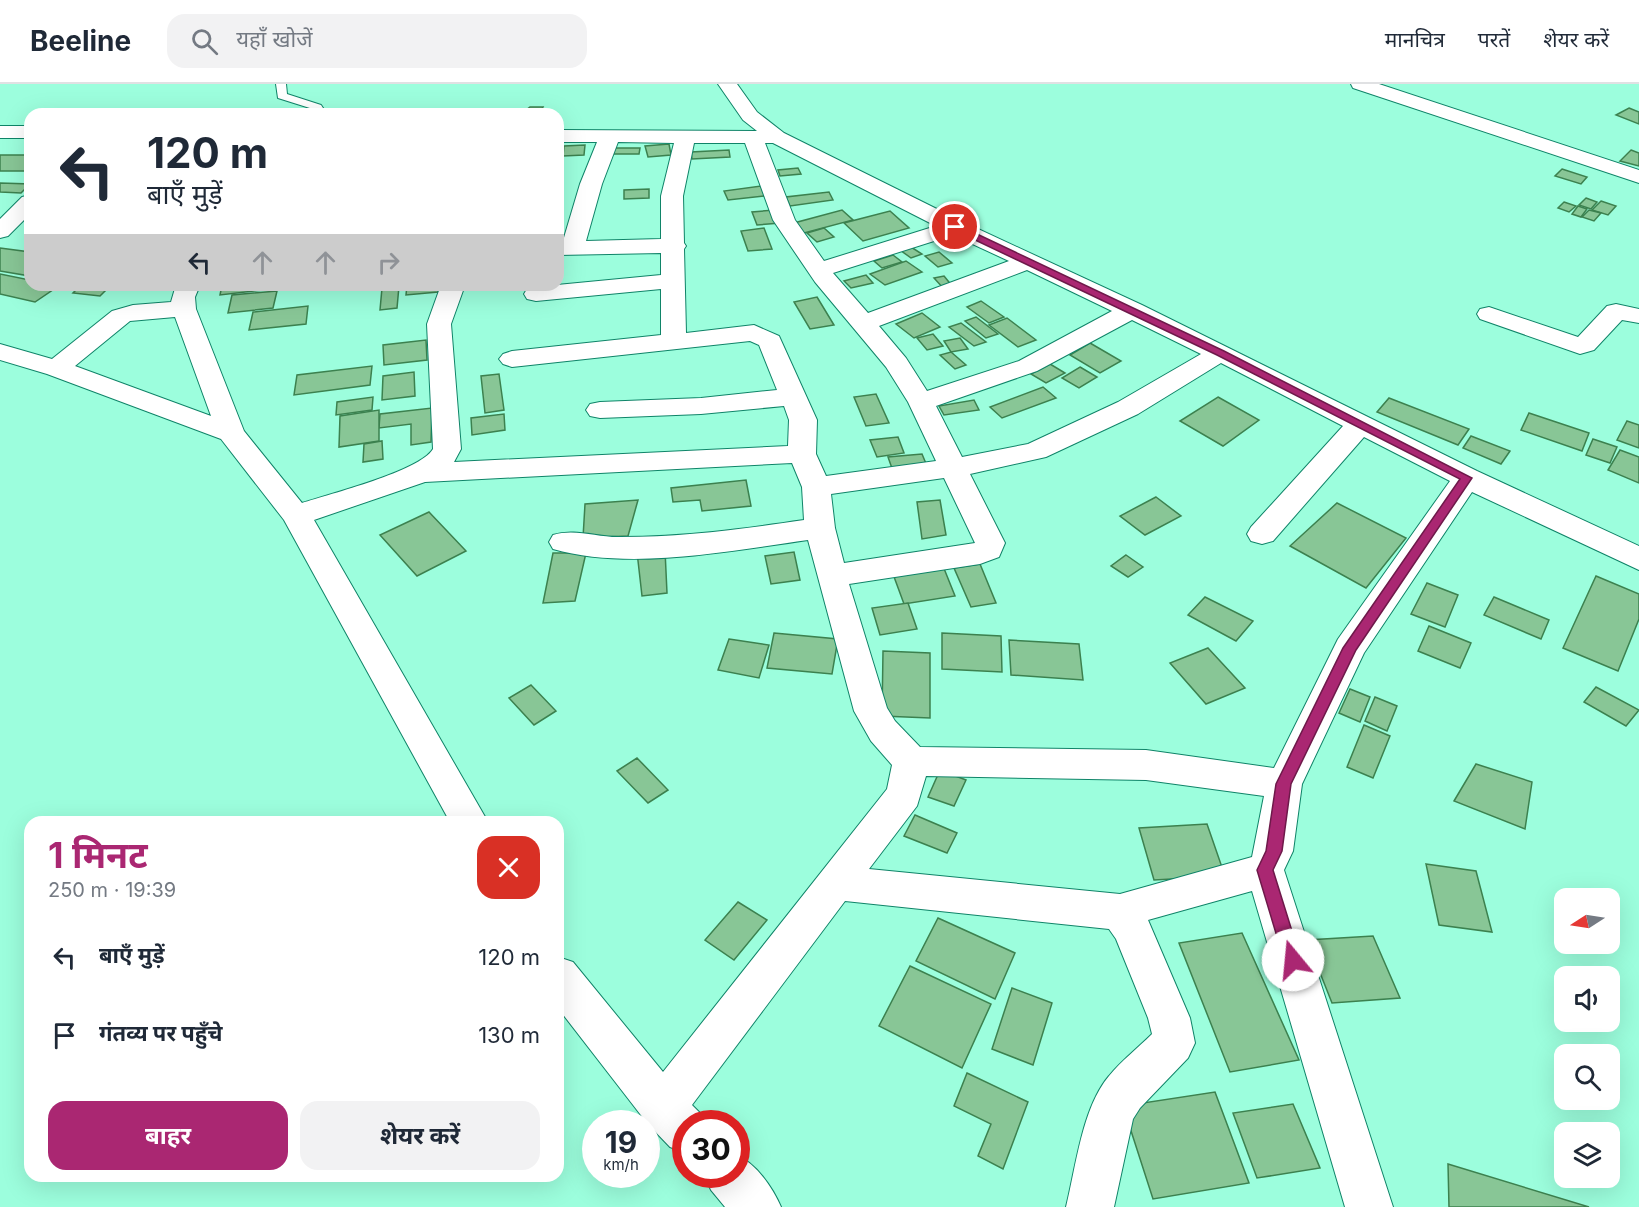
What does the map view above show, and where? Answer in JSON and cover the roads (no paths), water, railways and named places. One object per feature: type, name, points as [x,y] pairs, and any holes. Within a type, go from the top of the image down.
[{"type":"street","points":[[726,84],[765,137],[784,220],[819,270],[897,363],[921,402],[990,543],[988,550],[831,576]]},
{"type":"street","points":[[1360,84],[1639,177]]},
{"type":"street","points":[[0,132],[24,132]]},
{"type":"street","points":[[564,136],[765,137],[1133,310],[1467,478],[1639,559]]},
{"type":"street","points":[[610,136],[565,248],[675,246]]},
{"type":"street","points":[[674,341],[675,246],[672,196],[685,137]]},
{"type":"street","points":[[7,233],[24,210]]},
{"type":"street","points":[[819,270],[955,227]]},
{"type":"street","points":[[864,323],[957,291],[1030,261]]},
{"type":"street","points":[[536,294],[675,281]]},
{"type":"street","points":[[423,473],[441,460],[447,449],[439,324],[451,291]]},
{"type":"street","points":[[56,368],[121,316],[186,297],[231,433],[296,515],[466,816]]},
{"type":"street","points":[[921,402],[1028,366],[1133,310]]},
{"type":"street","points":[[1489,314],[1580,346],[1585,345],[1616,311],[1639,316]]},
{"type":"street","points":[[512,359],[754,333],[764,336],[775,350],[803,420],[802,454],[816,487],[820,528],[831,576],[871,711],[883,731],[911,760],[1146,765],[1284,784]]},
{"type":"street","points":[[0,352],[56,368],[231,433]]},
{"type":"street","points":[[816,487],[953,468],[1036,451],[1128,408],[1220,353]]},
{"type":"street","points":[[600,410],[701,406],[793,397]]},
{"type":"street","points":[[1262,534],[1361,423]]},
{"type":"street","points":[[296,515],[423,473],[802,454]]},
{"type":"street","points":[[1369,1207],[1265,870],[1274,851],[1284,784],[1350,648],[1467,478]]},
{"type":"street","points":[[564,542],[619,548],[716,543],[820,528]]},
{"type":"street","points":[[680,1110],[836,883],[904,795],[911,760]]},
{"type":"street","points":[[836,883],[1120,912],[1148,902],[1265,870]]},
{"type":"street","points":[[1090,1207],[1112,1111],[1124,1092],[1173,1043],[1173,1030],[1169,1018],[1132,929],[1120,912]]},
{"type":"street","points":[[564,983],[672,1117]]},
{"type":"street","points":[[740,1188],[757,1207]]},
{"type":"lane","points":[[281,84],[282,96],[318,108]]}]
